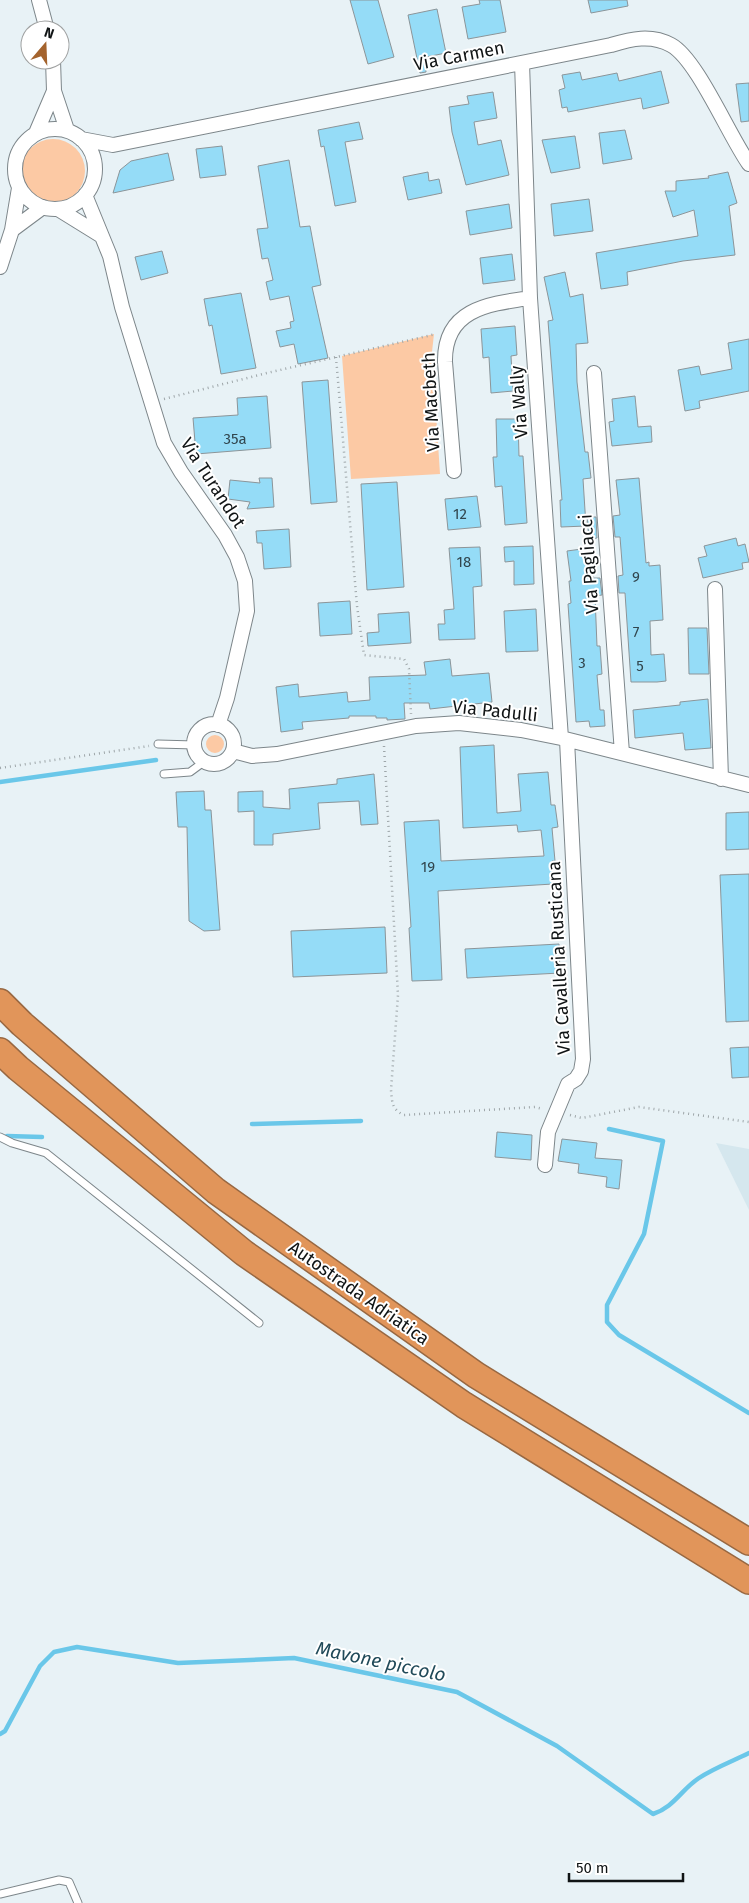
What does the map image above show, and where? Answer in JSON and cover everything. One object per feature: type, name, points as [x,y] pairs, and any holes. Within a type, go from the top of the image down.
[{"type":"highway","name":"Autostrada Adriatica","points":[[0,1002],[22,1024],[216,1191],[476,1375],[749,1542]]},
{"type":"highway","name":"Autostrada Adriatica","points":[[0,1051],[18,1068],[252,1258],[464,1406],[749,1581]]},
{"type":"street","points":[[39,0],[44,20]]},
{"type":"street","name":"Via Carmen","points":[[81,139],[113,145],[611,45],[634,38],[654,39],[672,45],[688,61],[749,164]]},
{"type":"street","name":"Via Wally","points":[[522,63],[530,298],[564,739]]},
{"type":"street","points":[[53,70],[54,91],[67,130]]},
{"type":"street","points":[[36,133],[54,91]]},
{"type":"street","points":[[0,267],[12,230],[19,188],[15,170],[18,151],[26,141],[36,133],[51,129],[67,130],[81,139],[93,156],[95,166],[91,187],[73,205],[58,209],[43,207],[25,196],[19,188]]},
{"type":"street","points":[[95,166],[113,145]]},
{"type":"street","name":"Via Turandot","points":[[85,195],[110,256],[122,307],[164,443],[181,472],[225,535],[237,557],[245,582],[247,611],[227,698],[218,725]]},
{"type":"street","points":[[12,230],[43,207]]},
{"type":"street","points":[[58,209],[100,235]]},
{"type":"street","name":"Via Macbeth","points":[[454,471],[445,362],[445,348],[450,335],[461,318],[479,308],[530,298]]},
{"type":"street","name":"Via Pagliacci","points":[[594,373],[622,753]]},
{"type":"street","points":[[715,589],[722,779]]},
{"type":"street","name":"Via Padulli","points":[[233,751],[252,756],[277,754],[384,734],[416,726],[459,723],[521,730],[564,739],[749,785]]},
{"type":"street","points":[[212,724],[218,725],[230,732],[233,738],[233,751],[220,762],[205,761],[198,754],[195,745],[198,733],[212,724]]},
{"type":"street","name":"Via Cavalleria Rusticana","points":[[544,1165],[548,1132],[568,1084],[576,1079],[581,1071],[583,1059],[564,739]]},
{"type":"lane","points":[[158,744],[195,745]]},
{"type":"lane","points":[[164,774],[190,772],[205,761]]},
{"type":"lane","points":[[0,1137],[12,1143],[46,1153],[259,1323]]},
{"type":"lane","points":[[0,1894],[59,1880],[69,1882],[78,1903]]},
{"type":"path","points":[[162,400],[434,334],[450,335]]},
{"type":"path","points":[[336,357],[357,606],[364,655],[404,660],[409,669],[411,719]]},
{"type":"path","points":[[384,734],[398,995],[391,1090],[392,1104],[397,1112],[404,1115],[535,1107],[582,1118],[639,1107],[749,1122]]},
{"type":"path","points":[[0,768],[158,744]]},
{"type":"shaded area","points":[[47,139],[59,139],[76,148],[83,159],[85,171],[83,183],[76,194],[59,203],[47,203],[35,198],[26,189],[21,177],[21,165],[26,153],[35,144]]},
{"type":"shaded area","points":[[434,334],[432,352],[440,474],[351,479],[342,356]]},
{"type":"shaded area","points":[[215,735],[221,738],[224,744],[221,750],[215,753],[209,750],[206,744],[209,738]]},
{"type":"shaded area","points":[[716,1143],[749,1149],[749,1210]]},
{"type":"building","points":[[350,0],[378,0],[394,57],[368,64]]},
{"type":"building","points":[[479,0],[500,0],[506,32],[468,39],[462,7],[480,4]]},
{"type":"building","points":[[588,0],[627,0],[628,6],[591,13]]},
{"type":"building","points":[[437,9],[446,53],[426,57],[426,72],[420,73],[408,15]]},
{"type":"building","points":[[661,71],[669,103],[643,109],[641,98],[568,112],[567,107],[562,108],[559,90],[565,88],[562,75],[580,72],[582,80],[617,73],[619,81]]},
{"type":"building","points":[[749,83],[749,121],[741,122],[736,84]]},
{"type":"building","points":[[493,92],[497,118],[474,122],[478,145],[501,140],[509,175],[466,185],[452,132],[449,107],[469,104],[467,96]]},
{"type":"building","points":[[359,122],[363,139],[345,142],[356,202],[335,206],[324,146],[321,147],[318,130]]},
{"type":"building","points":[[625,130],[632,159],[603,164],[599,133]]},
{"type":"building","points":[[575,136],[580,168],[551,173],[542,140]]},
{"type":"building","points":[[222,146],[226,175],[200,178],[196,149]]},
{"type":"building","points":[[168,153],[174,180],[113,193],[120,170],[131,161]]},
{"type":"building","points":[[289,160],[300,227],[310,226],[321,285],[312,287],[328,358],[298,364],[294,344],[280,347],[276,331],[291,328],[290,322],[294,321],[289,296],[270,300],[266,282],[273,280],[268,258],[262,259],[257,229],[268,228],[258,166]]},
{"type":"building","points":[[428,172],[429,181],[439,179],[442,193],[408,200],[403,177]]},
{"type":"building","points":[[728,172],[737,203],[729,206],[735,255],[683,261],[627,272],[628,285],[601,289],[596,253],[698,236],[694,210],[673,217],[665,191],[676,191],[676,181],[709,178],[708,176]]},
{"type":"building","points":[[589,199],[593,231],[554,236],[551,204]]},
{"type":"building","points":[[509,204],[512,228],[470,235],[466,211]]},
{"type":"building","points":[[162,251],[168,273],[141,280],[135,257]]},
{"type":"building","points":[[512,254],[515,280],[483,284],[480,258]]},
{"type":"building","points":[[565,272],[570,297],[583,294],[588,343],[576,344],[577,382],[585,452],[588,452],[591,478],[583,479],[586,526],[561,527],[560,500],[562,500],[548,321],[553,320],[544,277]]},
{"type":"building","points":[[241,293],[256,368],[221,374],[212,325],[209,326],[204,299]]},
{"type":"building","points":[[515,326],[517,355],[511,356],[513,391],[491,393],[489,357],[483,358],[481,329]]},
{"type":"building","points":[[749,339],[749,391],[699,401],[700,408],[685,411],[678,370],[699,366],[701,375],[732,369],[728,343]]},
{"type":"building","points":[[328,380],[337,502],[311,504],[302,382]]},
{"type":"building","points":[[267,396],[271,448],[196,454],[193,418],[238,415],[237,398]]},
{"type":"building","points":[[635,396],[638,427],[651,426],[652,442],[612,446],[609,422],[614,421],[612,399]]},
{"type":"building","points":[[496,419],[518,419],[519,456],[523,456],[527,523],[505,525],[502,486],[495,487],[493,457],[497,457]]},
{"type":"building","points":[[259,478],[272,478],[274,507],[247,509],[250,502],[228,499],[230,480],[260,483]]},
{"type":"building","points":[[639,478],[646,563],[649,562],[649,566],[660,565],[663,620],[650,621],[651,655],[664,654],[666,681],[657,682],[631,682],[625,593],[619,593],[618,576],[623,575],[620,537],[615,537],[613,516],[620,515],[616,480]]},
{"type":"building","points":[[397,482],[404,587],[367,590],[361,484]]},
{"type":"building","points":[[477,496],[481,527],[448,530],[445,499]]},
{"type":"building","points":[[587,517],[596,517],[597,538],[589,539]]},
{"type":"building","points":[[289,529],[291,567],[264,569],[262,543],[257,543],[256,531]]},
{"type":"building","points":[[736,538],[738,546],[745,544],[749,562],[742,563],[743,569],[703,578],[698,558],[707,556],[704,546]]},
{"type":"building","points":[[533,546],[534,584],[514,585],[514,561],[505,562],[504,547]]},
{"type":"building","points":[[480,547],[482,586],[473,587],[475,639],[439,640],[438,624],[445,624],[444,610],[454,609],[449,548]]},
{"type":"building","points":[[589,548],[593,578],[600,578],[602,595],[595,596],[597,646],[600,646],[602,674],[597,675],[600,710],[604,710],[605,726],[590,727],[589,721],[576,722],[568,604],[571,603],[569,581],[571,581],[567,551]]},
{"type":"building","points":[[350,601],[352,634],[320,636],[318,603]]},
{"type":"building","points":[[536,609],[538,651],[506,652],[504,611]]},
{"type":"building","points":[[409,612],[411,643],[368,646],[367,633],[379,632],[378,614]]},
{"type":"building","points":[[688,628],[707,628],[709,674],[689,674]]},
{"type":"building","points":[[450,659],[452,676],[489,673],[492,702],[430,709],[429,703],[404,703],[405,719],[387,720],[387,718],[376,718],[376,716],[349,716],[349,718],[302,722],[303,729],[281,732],[276,687],[298,684],[299,697],[347,692],[348,702],[370,700],[369,677],[426,675],[424,662]]},
{"type":"building","points":[[708,699],[711,748],[685,750],[683,733],[635,738],[633,710],[680,705],[680,702]]},
{"type":"building","points":[[494,745],[497,813],[521,811],[518,774],[548,772],[551,805],[555,805],[558,827],[552,828],[555,861],[552,861],[553,884],[438,891],[442,980],[412,981],[409,928],[411,927],[404,822],[439,820],[441,861],[544,856],[541,830],[518,832],[517,825],[463,828],[460,747]]},
{"type":"building","points":[[374,774],[378,824],[361,825],[359,801],[318,803],[320,829],[273,834],[273,845],[254,845],[254,811],[238,812],[238,792],[263,791],[263,807],[290,809],[289,789],[337,784],[337,779]]},
{"type":"building","points":[[204,791],[205,810],[211,810],[220,930],[204,931],[189,921],[187,827],[178,827],[176,792]]},
{"type":"building","points":[[749,812],[749,849],[726,850],[726,813]]},
{"type":"building","points":[[749,874],[749,1021],[726,1022],[720,875]]},
{"type":"building","points":[[385,927],[387,973],[293,977],[291,931]]},
{"type":"building","points":[[559,944],[560,973],[467,978],[465,949]]},
{"type":"building","points":[[749,1047],[749,1077],[732,1078],[730,1048]]},
{"type":"building","points":[[497,1132],[532,1135],[531,1160],[495,1157]]},
{"type":"building","points":[[562,1139],[597,1143],[595,1158],[622,1160],[619,1189],[606,1187],[607,1177],[578,1173],[579,1164],[558,1161]]},
{"type":"waterway","name":"Mavone piccolo","points":[[0,782],[156,760]]},
{"type":"waterway","name":"Mavone piccolo","points":[[252,1124],[361,1121]]},
{"type":"waterway","name":"Mavone piccolo","points":[[609,1129],[663,1141],[644,1234],[607,1305],[607,1322],[619,1335],[749,1413]]},
{"type":"waterway","name":"Mavone piccolo","points":[[7,1136],[42,1137]]},
{"type":"waterway","name":"Mavone piccolo","points":[[0,1734],[5,1731],[40,1666],[54,1652],[77,1647],[178,1663],[294,1658],[457,1692],[557,1746],[653,1814],[667,1807],[699,1778],[749,1753]]}]
